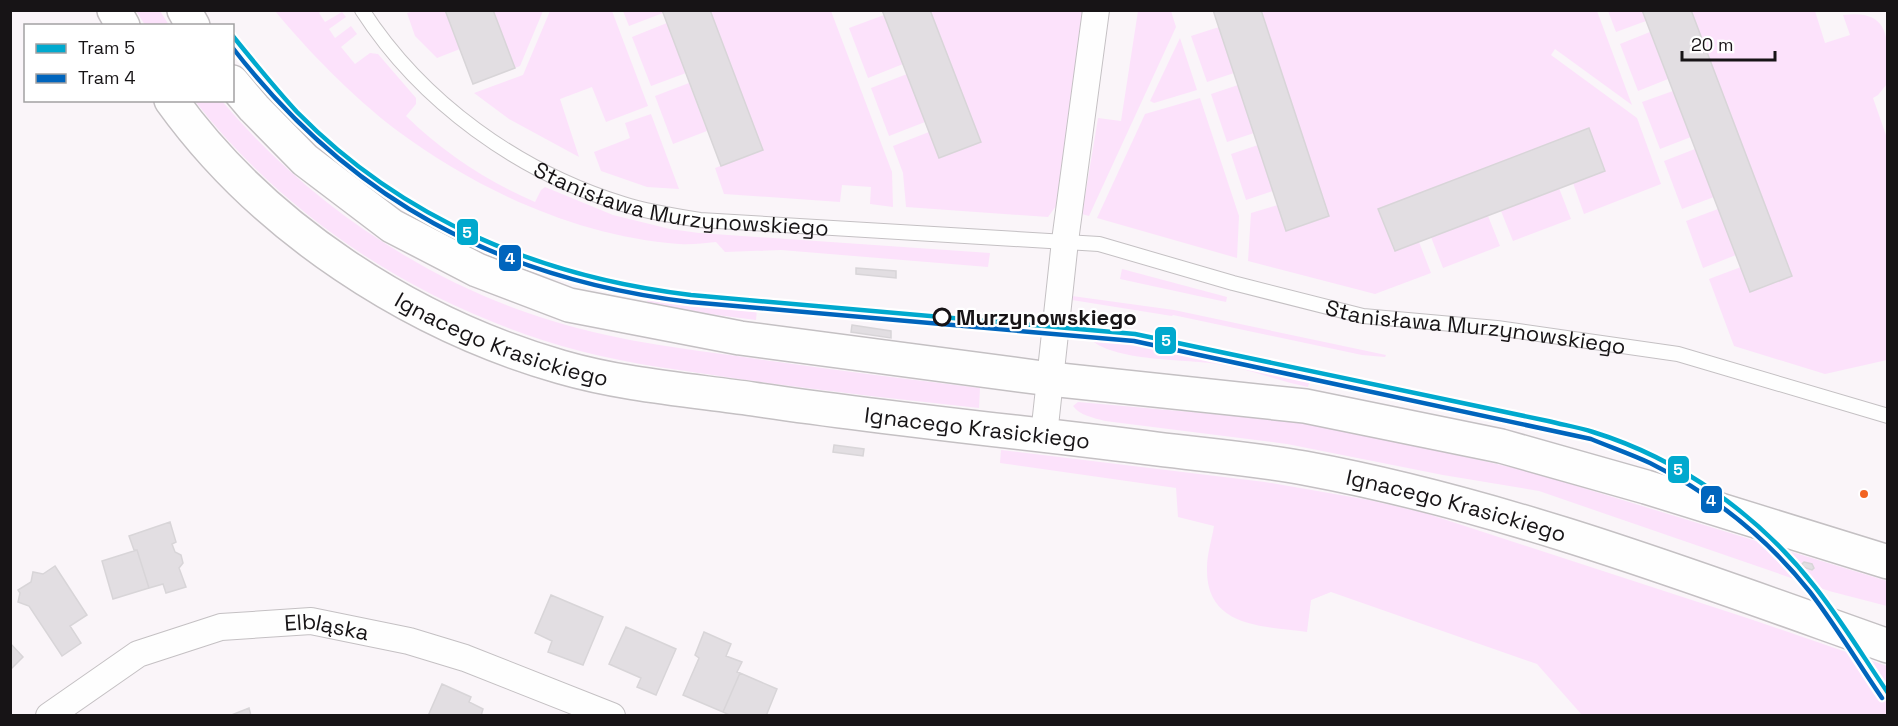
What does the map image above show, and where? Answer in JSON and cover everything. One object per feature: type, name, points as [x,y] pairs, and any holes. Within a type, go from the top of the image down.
[{"type":"main road","points":[[114,10],[122,24]]},
{"type":"main road","points":[[184,10],[192,24]]},
{"type":"main road","points":[[234,84],[254,108],[306,160],[392,226],[477,270],[569,306],[740,338],[1050,379],[1305,406],[1502,446],[1646,487],[1887,562]]},
{"type":"main road","name":"Ignacego Krasickiego","points":[[172,102],[193,131],[240,182],[313,244],[379,289],[485,341],[560,367],[603,378],[853,414],[1044,435],[1296,467],[1431,495],[1557,531],[1887,646]]},
{"type":"main road","name":"Ignacego Krasickiego","points":[[1850,633],[1887,632]]},
{"type":"street","points":[[1044,435],[1065,241],[1096,10]]},
{"type":"street","name":"Elbląska","points":[[49,716],[138,654],[221,627],[311,621],[409,641],[465,658],[612,716]]},
{"type":"lane","name":"Stanisława Murzynowskiego","points":[[362,10],[418,79],[480,133],[510,153],[547,172],[623,204],[657,213],[700,220],[1099,244],[1233,283],[1363,316],[1497,328],[1678,354],[1887,416]]},
{"type":"shaded area","points":[[136,11],[160,11],[168,24],[144,24]]},
{"type":"shaded area","points":[[275,11],[322,11],[319,13],[325,22],[342,12],[346,17],[329,29],[335,38],[351,26],[357,34],[341,47],[355,64],[370,53],[378,54],[416,98],[416,104],[406,116],[466,165],[535,202],[545,187],[613,215],[670,229],[699,233],[990,253],[988,267],[781,250],[725,252],[716,242],[684,244],[641,239],[565,220],[529,206],[459,172],[395,129],[332,73]]},
{"type":"shaded area","points":[[445,11],[460,49],[437,58],[415,36],[407,13]]},
{"type":"shaded area","points":[[493,11],[543,11],[520,66],[515,68]]},
{"type":"shaded area","points":[[550,11],[612,11],[648,106],[606,122],[592,87],[560,99],[579,157],[509,119],[474,93],[523,75]]},
{"type":"shaded area","points":[[623,11],[662,11],[663,13],[629,26]]},
{"type":"shaded area","points":[[710,11],[831,11],[892,172],[893,207],[870,204],[871,187],[842,185],[840,202],[724,194],[715,168],[763,150]]},
{"type":"shaded area","points":[[930,11],[1085,11],[1056,206],[1048,217],[906,207],[903,173],[893,146],[929,132],[940,158],[981,142]]},
{"type":"shaded area","points":[[1138,11],[1171,11],[1176,27],[1089,216],[1082,214],[1098,118],[1121,121]]},
{"type":"shaded area","points":[[1261,11],[1597,11],[1632,105],[1555,49],[1551,55],[1637,118],[1661,184],[1584,214],[1573,183],[1605,170],[1589,129],[1379,209],[1394,251],[1419,242],[1431,273],[1375,294],[1248,261],[1251,213],[1278,205],[1286,231],[1329,216]]},
{"type":"shaded area","points":[[1608,11],[1642,11],[1646,21],[1616,32]]},
{"type":"shaded area","points":[[1691,11],[1815,11],[1825,43],[1850,35],[1843,15],[1860,14],[1880,24],[1887,44],[1887,84],[1873,98],[1887,138],[1887,360],[1825,374],[1734,346],[1709,279],[1741,267],[1792,275]]},
{"type":"shaded area","points":[[884,15],[903,64],[868,78],[849,28]]},
{"type":"shaded area","points":[[667,23],[686,73],[651,86],[632,37]]},
{"type":"shaded area","points":[[1219,27],[1234,73],[1207,82],[1191,36]]},
{"type":"shaded area","points":[[1650,32],[1668,79],[1638,91],[1620,44]]},
{"type":"shaded area","points":[[1180,38],[1197,90],[1154,103],[1150,101]]},
{"type":"shaded area","points":[[907,74],[925,122],[889,136],[871,88]]},
{"type":"shaded area","points":[[689,83],[707,131],[673,144],[655,96]]},
{"type":"shaded area","points":[[1238,85],[1254,133],[1227,142],[1211,94]]},
{"type":"shaded area","points":[[1673,91],[1691,137],[1660,149],[1642,102]]},
{"type":"shaded area","points":[[1200,98],[1239,216],[1237,258],[1097,218],[1145,114]]},
{"type":"shaded area","points":[[196,102],[223,102],[253,136],[323,199],[400,253],[484,296],[528,313],[579,329],[684,349],[980,388],[979,408],[732,378],[617,360],[524,334],[417,287],[367,257],[319,224],[274,186],[233,145]]},
{"type":"shaded area","points":[[651,114],[679,189],[647,187],[601,171],[594,152],[630,138],[625,123]]},
{"type":"shaded area","points":[[1258,145],[1273,191],[1246,200],[1231,154]]},
{"type":"shaded area","points":[[1695,149],[1714,197],[1682,209],[1664,161]]},
{"type":"shaded area","points":[[1559,188],[1571,219],[1513,241],[1501,211]]},
{"type":"shaded area","points":[[1718,209],[1736,255],[1703,268],[1686,221]]},
{"type":"shaded area","points":[[1488,216],[1500,246],[1443,268],[1431,237]]},
{"type":"shaded area","points":[[1122,269],[1227,297],[1226,302],[1120,279]]},
{"type":"shaded area","points":[[1072,296],[1174,310],[1386,355],[1385,357],[1362,355],[1173,315],[1072,300]]},
{"type":"shaded area","points":[[648,298],[757,309],[756,320],[647,303]]},
{"type":"shaded area","points":[[1088,337],[1134,343],[1287,376],[1309,383],[1308,387],[1223,365],[1132,355],[1099,345]]},
{"type":"shaded area","points":[[1078,402],[1280,420],[1320,426],[1531,472],[1887,581],[1887,606],[1829,591],[1539,491],[1443,475],[1287,444],[1105,421],[1079,412],[1073,406]]},
{"type":"shaded area","points":[[1001,450],[1265,482],[1369,500],[1425,513],[1887,666],[1887,715],[1582,715],[1537,664],[1331,592],[1311,600],[1307,632],[1255,625],[1226,613],[1216,602],[1209,587],[1207,567],[1214,526],[1178,517],[1176,488],[1000,463]]},
{"type":"building","points":[[445,10],[493,10],[515,68],[473,84]]},
{"type":"building","points":[[662,10],[710,10],[763,150],[721,166]]},
{"type":"building","points":[[882,10],[930,10],[981,142],[939,158]]},
{"type":"building","points":[[1213,10],[1261,10],[1329,216],[1286,231]]},
{"type":"building","points":[[1642,10],[1691,10],[1792,276],[1750,292]]},
{"type":"building","points":[[1589,128],[1605,171],[1395,251],[1378,209]]},
{"type":"building","points":[[856,268],[896,271],[896,278],[856,274]]},
{"type":"building","points":[[852,325],[891,331],[891,338],[851,332]]},
{"type":"building","points":[[834,445],[864,449],[863,456],[833,452]]},
{"type":"building","points":[[170,522],[176,542],[172,544],[175,552],[181,555],[183,563],[179,568],[186,587],[166,593],[163,584],[149,588],[137,550],[134,550],[129,536]]},
{"type":"building","points":[[137,550],[149,588],[113,599],[102,561]]},
{"type":"building","points":[[1804,562],[1812,564],[1814,568],[1812,570],[1803,567]]},
{"type":"building","points":[[55,566],[87,615],[70,626],[81,643],[62,656],[29,606],[18,602],[20,593],[18,590],[31,582],[33,572],[43,574]]},
{"type":"building","points":[[551,595],[603,617],[583,665],[548,652],[552,641],[535,633]]},
{"type":"building","points":[[626,627],[676,649],[656,695],[637,687],[641,678],[609,664]]},
{"type":"building","points":[[704,632],[731,644],[726,656],[742,662],[737,672],[740,673],[723,712],[683,695],[699,658],[695,655]]},
{"type":"building","points":[[10,643],[23,657],[10,670]]},
{"type":"building","points":[[740,673],[777,689],[766,716],[731,716],[723,712]]},
{"type":"building","points":[[442,684],[471,697],[469,702],[483,709],[481,716],[428,716]]},
{"type":"building","points":[[249,708],[251,716],[229,716]]},
{"type":"tram line","name":"5","points":[[234,37],[297,112],[339,150],[383,184],[429,213],[478,238],[529,258],[582,274],[691,295],[1135,334],[1548,421],[1587,430],[1625,443],[1687,474],[1743,513],[1769,536],[1825,600],[1888,693]]},
{"type":"tram line","name":"4","points":[[234,49],[278,101],[326,148],[378,189],[434,223],[492,252],[554,274],[620,291],[690,302],[1134,341],[1591,439],[1673,475],[1717,503],[1757,536],[1776,553],[1810,592],[1882,698]]},
{"type":"place","name":"Murzynowskiego","points":[[942,317]]}]
